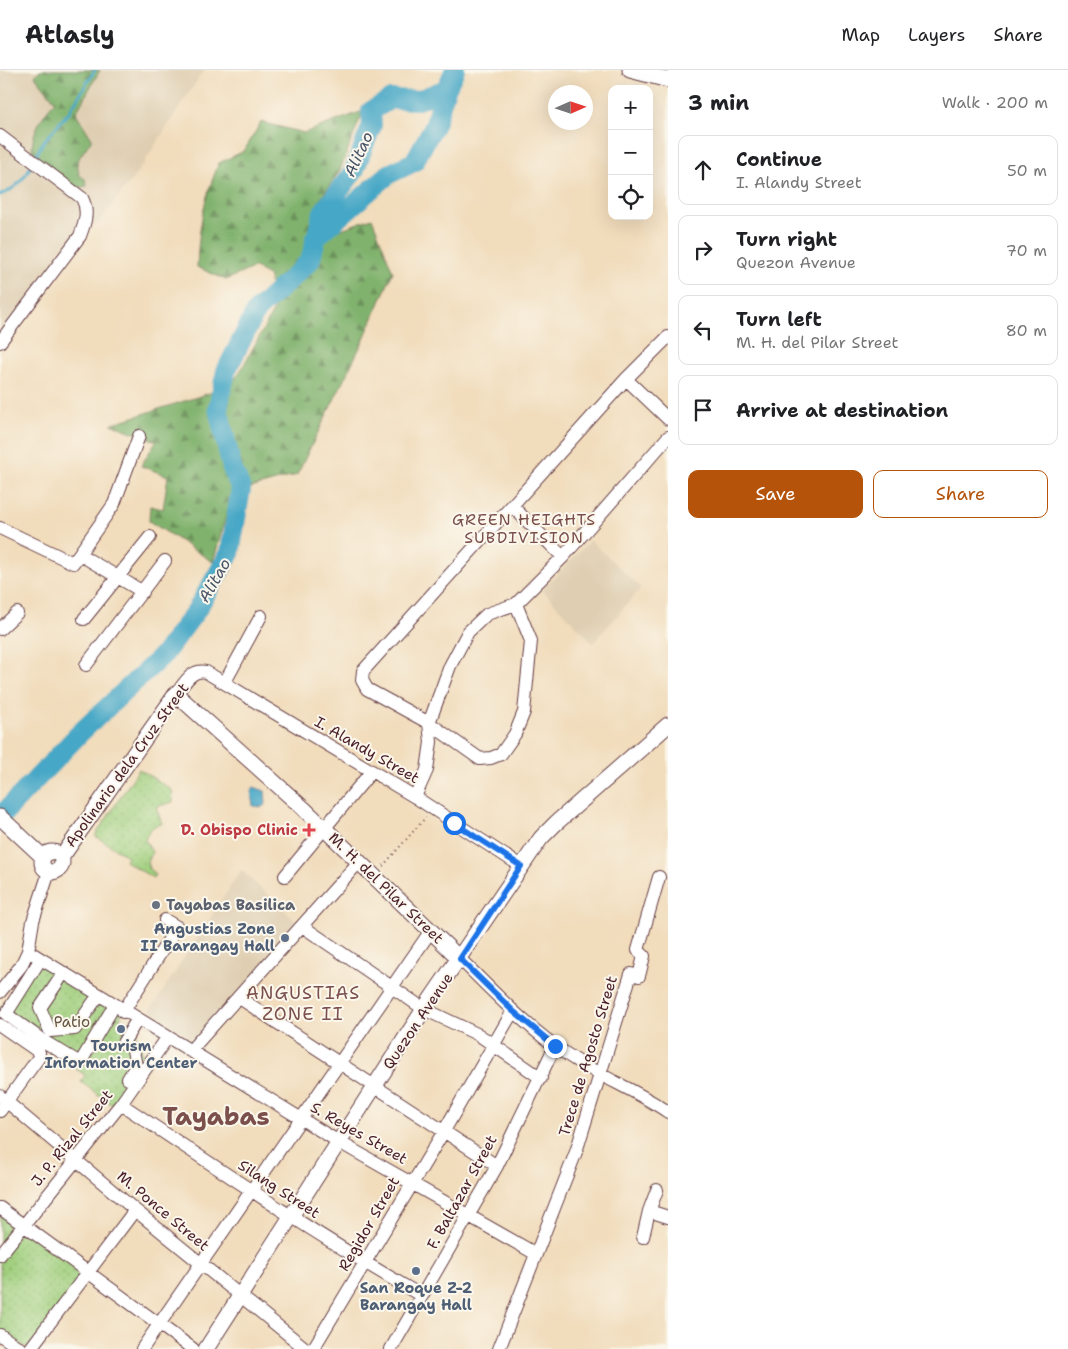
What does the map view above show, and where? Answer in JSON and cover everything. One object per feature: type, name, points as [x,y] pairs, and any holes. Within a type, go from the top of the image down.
[{"type":"main road","points":[[630,70],[668,80]]},
{"type":"main road","name":"M. H. del Pilar Street","points":[[176,694],[324,828],[358,863],[460,959]]},
{"type":"main road","name":"Apolinario dela Cruz Street","points":[[60,858],[176,694]]},
{"type":"main road","name":"Quezon Avenue","points":[[206,1349],[424,1009],[460,959],[521,866],[556,823],[666,731]]},
{"type":"main road","points":[[0,817],[44,857]]},
{"type":"main road","points":[[52,852],[60,858],[61,867],[58,870],[49,872],[42,866],[44,857],[52,852]]},
{"type":"street","points":[[0,136],[82,198],[86,208],[80,236],[0,342]]},
{"type":"street","points":[[516,604],[531,641],[524,712],[515,734],[501,754],[491,758],[480,759],[429,723],[367,689],[362,680],[363,671],[626,380],[668,337]]},
{"type":"street","points":[[626,380],[668,419]]},
{"type":"street","points":[[0,528],[74,563],[114,504],[139,436]]},
{"type":"street","points":[[415,797],[427,770],[431,742],[429,723],[450,666],[468,632],[487,614],[516,604],[563,557],[668,437]]},
{"type":"street","points":[[512,506],[563,557]]},
{"type":"street","points":[[84,619],[150,537]]},
{"type":"street","points":[[79,554],[143,592]]},
{"type":"street","points":[[86,665],[165,561]]},
{"type":"street","points":[[0,629],[17,613]]},
{"type":"street","points":[[225,682],[261,616]]},
{"type":"street","name":"I. Alandy Street","points":[[193,673],[198,670],[206,672],[225,682],[415,797],[521,866]]},
{"type":"street","name":"Apolinario dela Cruz Street","points":[[176,694],[193,673]]},
{"type":"street","points":[[285,876],[371,772]]},
{"type":"street","points":[[190,1051],[358,863]]},
{"type":"street","points":[[0,992],[21,966],[28,952],[33,921],[49,872]]},
{"type":"street","name":"Trece de Agosto Street","points":[[501,1348],[576,1152],[630,974],[639,976],[644,956],[638,950],[659,877]]},
{"type":"street","points":[[0,1025],[42,1043],[80,1063],[126,1014],[177,927],[164,920]]},
{"type":"street","points":[[302,926],[424,1009],[445,1017],[494,1045],[541,1078]]},
{"type":"street","points":[[142,1349],[391,985],[430,932]]},
{"type":"street","name":"S. Reyes Street","points":[[28,952],[126,1014],[339,1142],[536,1254]]},
{"type":"street","name":"M. H. del Pilar Street","points":[[460,959],[513,1011],[555,1046],[600,1075],[642,1094],[668,1112]]},
{"type":"street","points":[[40,960],[6,1014],[42,1043]]},
{"type":"street","points":[[2,1103],[39,1057],[42,1043],[40,1008],[63,974]]},
{"type":"street","points":[[42,1043],[75,1029],[98,996]]},
{"type":"street","points":[[238,997],[376,1085],[497,1166]]},
{"type":"street","name":"Regidor Street","points":[[313,1349],[444,1131],[513,1011]]},
{"type":"street","points":[[117,1104],[136,1066],[128,1046],[126,1014]]},
{"type":"street","name":"J. P. Rizal Street","points":[[0,1255],[22,1225],[77,1160],[167,1038]]},
{"type":"street","name":"F. Baltazar Street","points":[[391,1349],[497,1166],[555,1046]]},
{"type":"street","name":"M. Ponce Street","points":[[2,1103],[77,1160],[134,1210],[306,1349]]},
{"type":"street","name":"Silang Street","points":[[117,1104],[364,1263],[422,1296]]},
{"type":"street","points":[[643,1237],[649,1211],[657,1190]]},
{"type":"street","points":[[0,1208],[192,1349]]},
{"type":"street","points":[[30,1349],[134,1210]]},
{"type":"street","points":[[649,1211],[668,1217]]},
{"type":"street","points":[[0,1335],[21,1349]]},
{"type":"path","points":[[374,876],[432,809]]},
{"type":"shaded area","points":[[0,70],[204,70],[137,173],[99,222],[80,236],[0,333]]},
{"type":"shaded area","points":[[590,540],[641,588],[593,643],[542,590]]},
{"type":"shaded area","points":[[241,870],[302,926],[190,1051],[142,1023]]},
{"type":"green space","points":[[40,70],[100,70],[76,113],[92,139],[77,161],[79,175],[85,179],[87,186],[76,188],[32,156],[35,133],[45,114],[55,101],[35,76]]},
{"type":"green space","points":[[363,111],[340,170],[318,203],[314,239],[372,218],[393,272],[363,341],[297,475],[233,493],[213,562],[149,521],[150,506],[163,509],[168,476],[141,466],[156,441],[111,424],[229,387],[241,370],[274,310],[269,276],[255,267],[226,280],[197,267],[203,214],[219,163],[244,151],[261,122],[304,133]]},
{"type":"green space","points":[[139,769],[172,790],[173,802],[156,807],[162,824],[151,829],[145,840],[152,852],[147,862],[149,869],[155,874],[153,878],[125,861],[127,856],[95,836]]},
{"type":"green space","name":"Patio","points":[[37,957],[123,1012],[120,1018],[137,1034],[145,1059],[115,1107],[81,1082],[85,1075],[0,1018],[0,1009]]},
{"type":"green space","points":[[0,1208],[88,1272],[30,1349],[0,1335],[0,1255],[6,1247],[0,1243]]},
{"type":"water","points":[[254,787],[265,791],[266,804],[262,807],[253,806],[251,791]]},
{"type":"waterway","points":[[35,158],[43,142],[69,112],[95,70]]},
{"type":"waterway","name":"Alitao","points":[[0,817],[80,733],[164,654],[196,611],[230,553],[241,489],[232,468],[218,408],[226,371],[256,311],[310,261],[323,212],[354,171],[372,125],[371,111],[391,99],[418,100],[446,89],[455,70]]},
{"type":"waterway","name":"Alitao","points":[[315,238],[389,174],[414,162],[435,124],[446,89]]},
{"type":"waterway","points":[[0,195],[11,190],[19,183],[32,164]]},
{"type":"place","name":"D. Obispo Clinic","points":[[309,830]]},
{"type":"place","name":"Tayabas Basilica","points":[[156,905]]},
{"type":"place","name":"Angustias Zone II Barangay Hall","points":[[285,938]]},
{"type":"place","name":"Tourism Information Center","points":[[121,1029]]},
{"type":"place","name":"San Roque Z-2 Barangay Hall","points":[[416,1271]]},
{"type":"district","name":"GREEN HEIGHTS SUBDIVISION","points":[[524,528]]},
{"type":"district","name":"ANGUSTIAS ZONE II","points":[[303,1003]]},
{"type":"district","name":"Tayabas","points":[[216,1116]]},
{"type":"route","points":[[454,823],[521,866],[460,959],[513,1011],[555,1046]]}]
